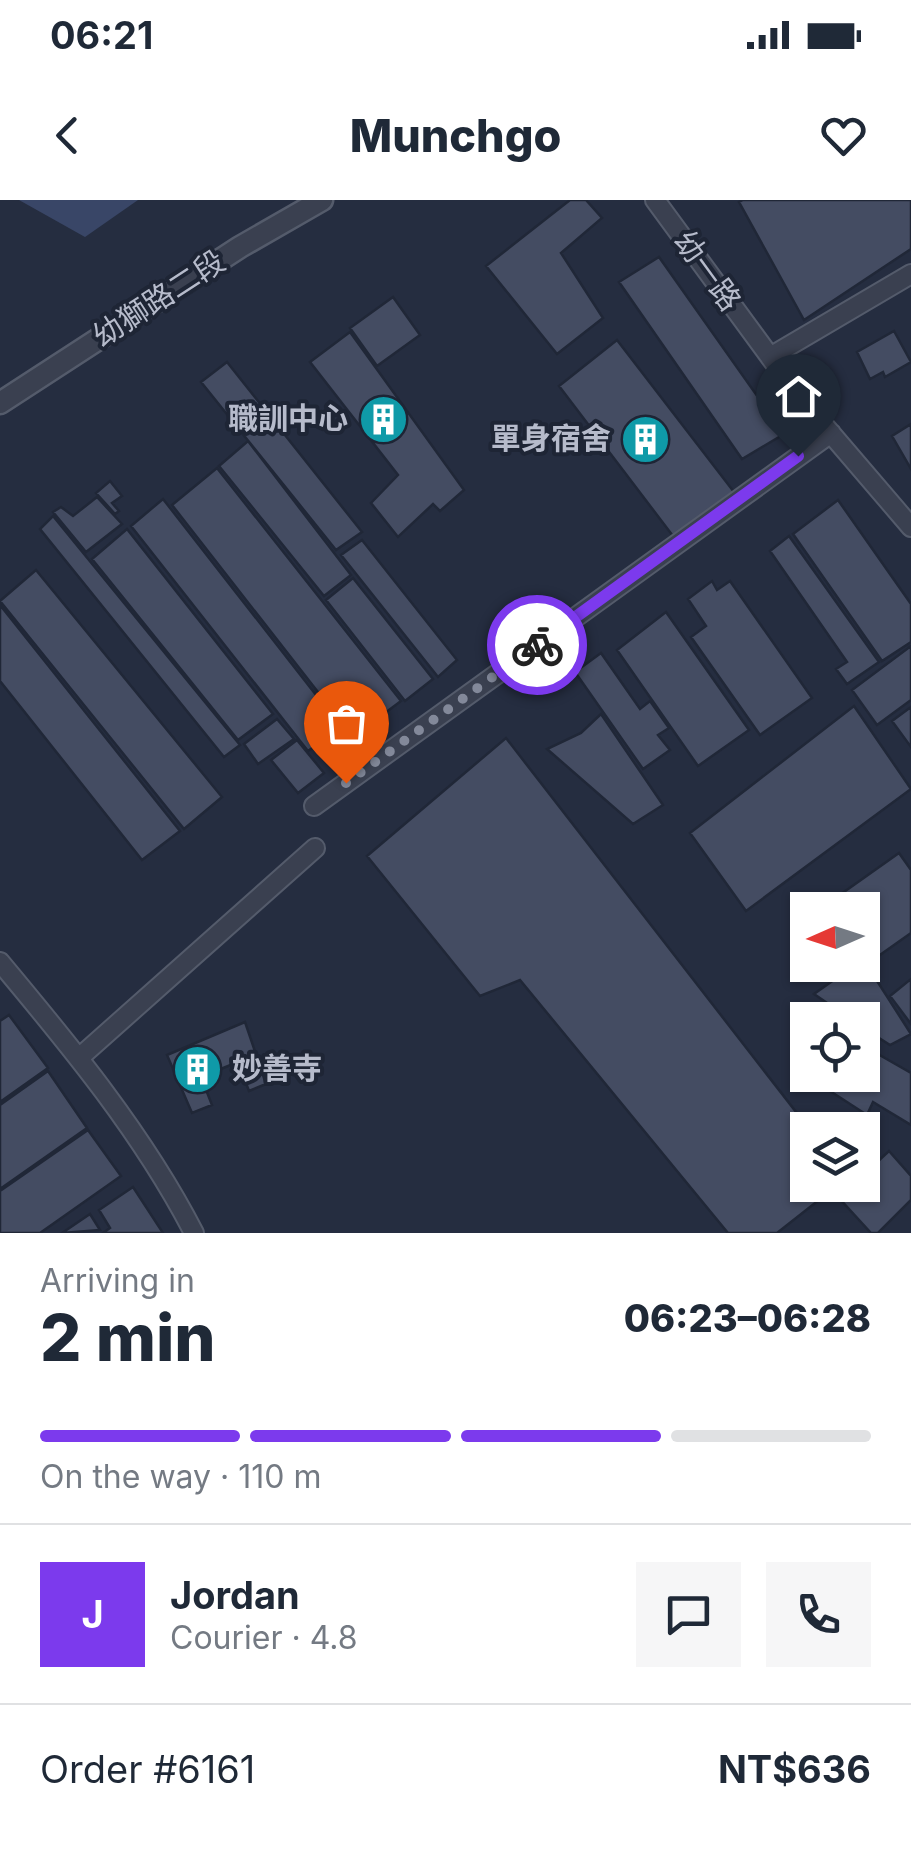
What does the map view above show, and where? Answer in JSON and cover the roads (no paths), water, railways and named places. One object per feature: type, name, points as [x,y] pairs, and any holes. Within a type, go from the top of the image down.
[{"type":"street","name":"幼獅路二段","points":[[0,404],[240,247],[322,200]]},
{"type":"street","name":"幼一路","points":[[654,200],[770,357],[911,527]]},
{"type":"street","points":[[770,357],[911,274]]},
{"type":"street","points":[[314,806],[830,433]]},
{"type":"street","points":[[80,1057],[315,848]]},
{"type":"street","points":[[0,962],[80,1057],[177,1200],[194,1233]]},
{"type":"water","points":[[19,200],[138,200],[85,237]]},
{"type":"place","name":"職訓中心","points":[[383,419]]},
{"type":"place","name":"單身宿舍","points":[[646,439]]},
{"type":"place","name":"妙善寺","points":[[197,1069]]}]
